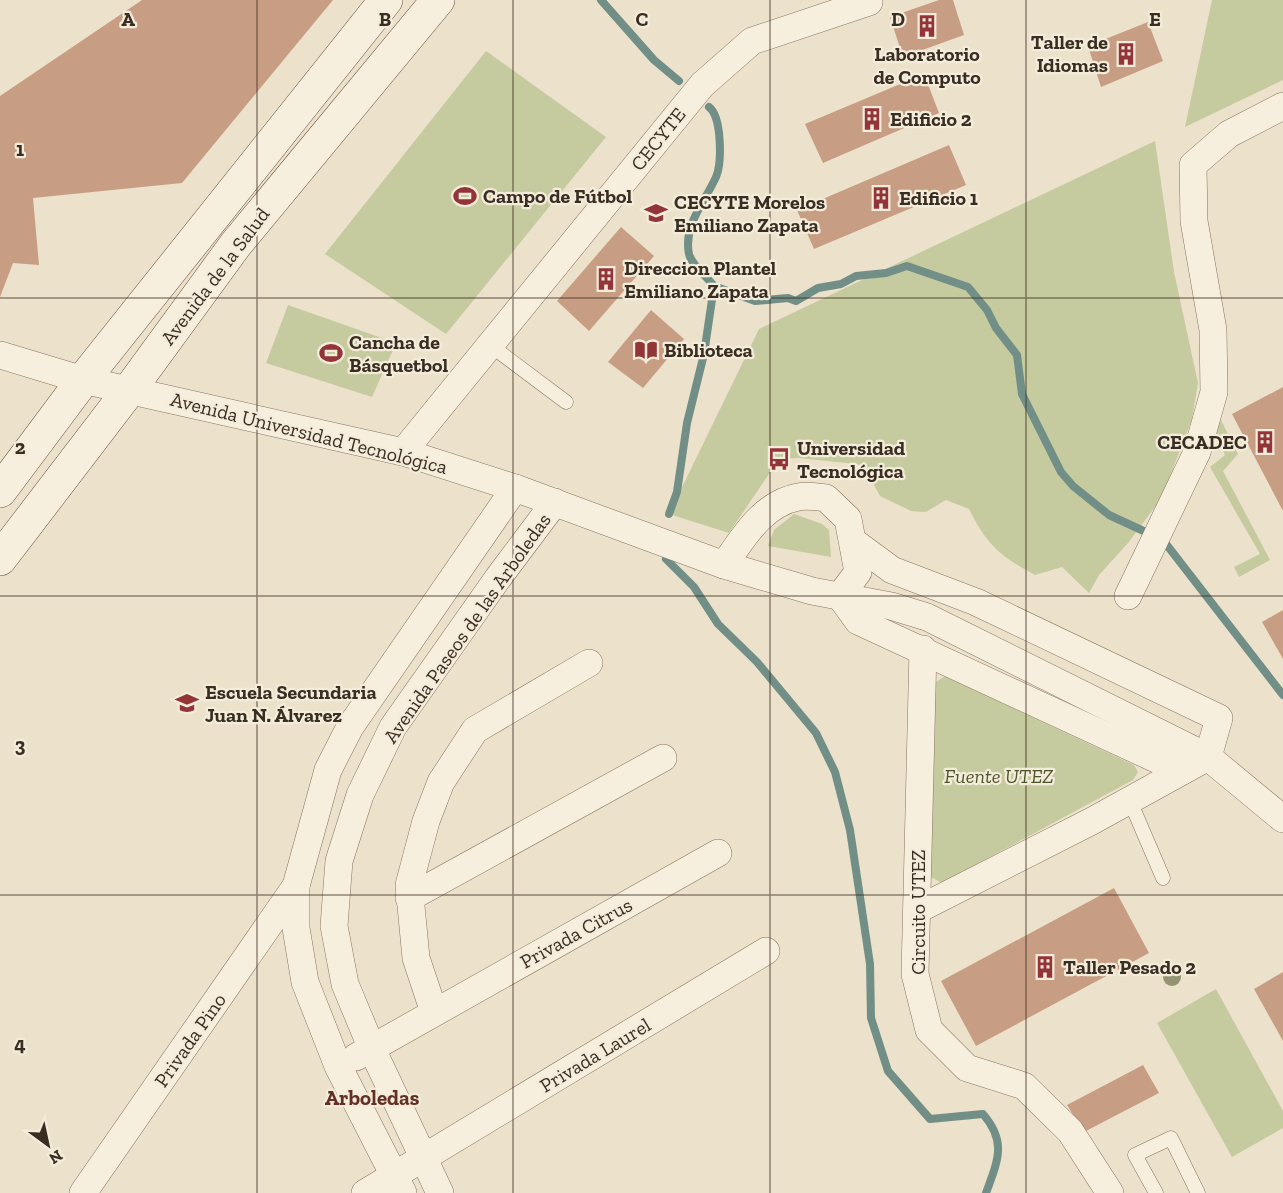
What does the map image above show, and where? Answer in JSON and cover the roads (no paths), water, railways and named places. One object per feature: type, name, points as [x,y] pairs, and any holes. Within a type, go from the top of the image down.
[{"type":"street","name":"Avenida de la Salud","points":[[0,491],[83,380],[386,0]]},
{"type":"street","name":"Avenida de la Salud","points":[[0,559],[130,389],[236,244],[438,0]]},
{"type":"street","name":"CECYTE","points":[[403,452],[702,85],[752,41],[869,2]]},
{"type":"street","points":[[1128,596],[1197,452],[1214,392],[1213,330],[1194,221],[1193,165],[1229,134],[1283,106]]},
{"type":"street","points":[[0,355],[83,380]]},
{"type":"street","name":"Avenida Universidad Tecnológica","points":[[83,380],[403,452],[555,502],[723,565],[840,596]]},
{"type":"street","name":"Avenida Paseos de las Arboledas","points":[[399,1185],[338,1066],[305,982],[296,928],[296,886],[328,770],[350,727],[515,488]]},
{"type":"street","points":[[723,565],[752,525],[767,511],[798,497],[826,498],[848,519],[854,542],[858,572],[840,596]]},
{"type":"street","name":"Avenida Paseos de las Arboledas","points":[[440,1193],[372,1049],[345,984],[334,926],[339,861],[360,795],[393,728],[498,578],[555,502]]},
{"type":"street","points":[[854,542],[892,570],[976,602],[1219,718],[1208,757],[1130,801],[917,910]]},
{"type":"street","points":[[840,596],[858,621],[923,649],[1182,771]]},
{"type":"street","points":[[840,596],[891,606],[927,617],[1208,757],[1279,809]]},
{"type":"street","name":"Circuito UTEZ","points":[[923,649],[915,974],[929,1030],[967,1068],[1024,1086],[1070,1131],[1110,1193]]},
{"type":"street","points":[[434,1012],[416,958],[410,898],[412,874],[426,821],[441,782],[475,730],[589,663]]},
{"type":"street","points":[[410,898],[663,758]]},
{"type":"street","name":"Privada Citrus","points":[[338,1066],[718,853]]},
{"type":"street","name":"Privada Pino","points":[[83,1193],[296,886]]},
{"type":"street","name":"Privada Laurel","points":[[399,1185],[424,1159],[766,951]]},
{"type":"street","points":[[364,1193],[399,1185]]},
{"type":"lane","points":[[490,345],[566,402]]},
{"type":"lane","points":[[1130,801],[1163,878]]},
{"type":"lane","points":[[1155,1193],[1135,1155],[1171,1138],[1198,1193]]},
{"type":"waterway","points":[[601,0],[654,60],[679,81]]},
{"type":"waterway","points":[[669,514],[677,492],[687,423],[704,354],[714,286],[693,262],[689,254],[688,243],[692,223],[718,170],[719,130],[709,107]]},
{"type":"waterway","points":[[714,286],[755,301],[788,298],[796,301],[818,288],[841,284],[856,276],[886,273],[907,266],[968,287],[987,310],[996,328],[1017,355],[1022,394],[1061,472],[1073,486],[1109,515],[1163,540],[1283,695]]},
{"type":"waterway","points":[[666,559],[694,587],[718,624],[757,662],[816,733],[835,772],[850,830],[870,964],[871,1018],[888,1071],[930,1119],[983,1114],[991,1124],[998,1143],[997,1161],[986,1193]]},
{"type":"place","name":"Laboratorio de Computo","points":[[927,26]]},
{"type":"place","name":"Taller de Idiomas","points":[[1126,54]]},
{"type":"place","name":"Edificio 2","points":[[872,119]]},
{"type":"place","name":"Campo de Fútbol","points":[[465,196]]},
{"type":"place","name":"Edificio 1","points":[[881,198]]},
{"type":"place","name":"CECYTE Morelos Emiliano Zapata","points":[[656,213]]},
{"type":"place","name":"Direccion Plantel Emiliano Zapata","points":[[606,279]]},
{"type":"place","name":"Biblioteca","points":[[646,350]]},
{"type":"place","name":"Cancha de Básquetbol","points":[[331,353]]},
{"type":"place","name":"CECADEC","points":[[1265,442]]},
{"type":"place","name":"Universidad Tecnológica","points":[[779,459]]},
{"type":"place","name":"Escuela Secundaria Juan N. Álvarez","points":[[187,703]]},
{"type":"place","name":"Taller Pesado 2","points":[[1045,967]]},
{"type":"district","name":"Arboledas","points":[[372,1097]]},
{"type":"park label","name":"Fuente UTEZ","points":[[999,776]]}]
